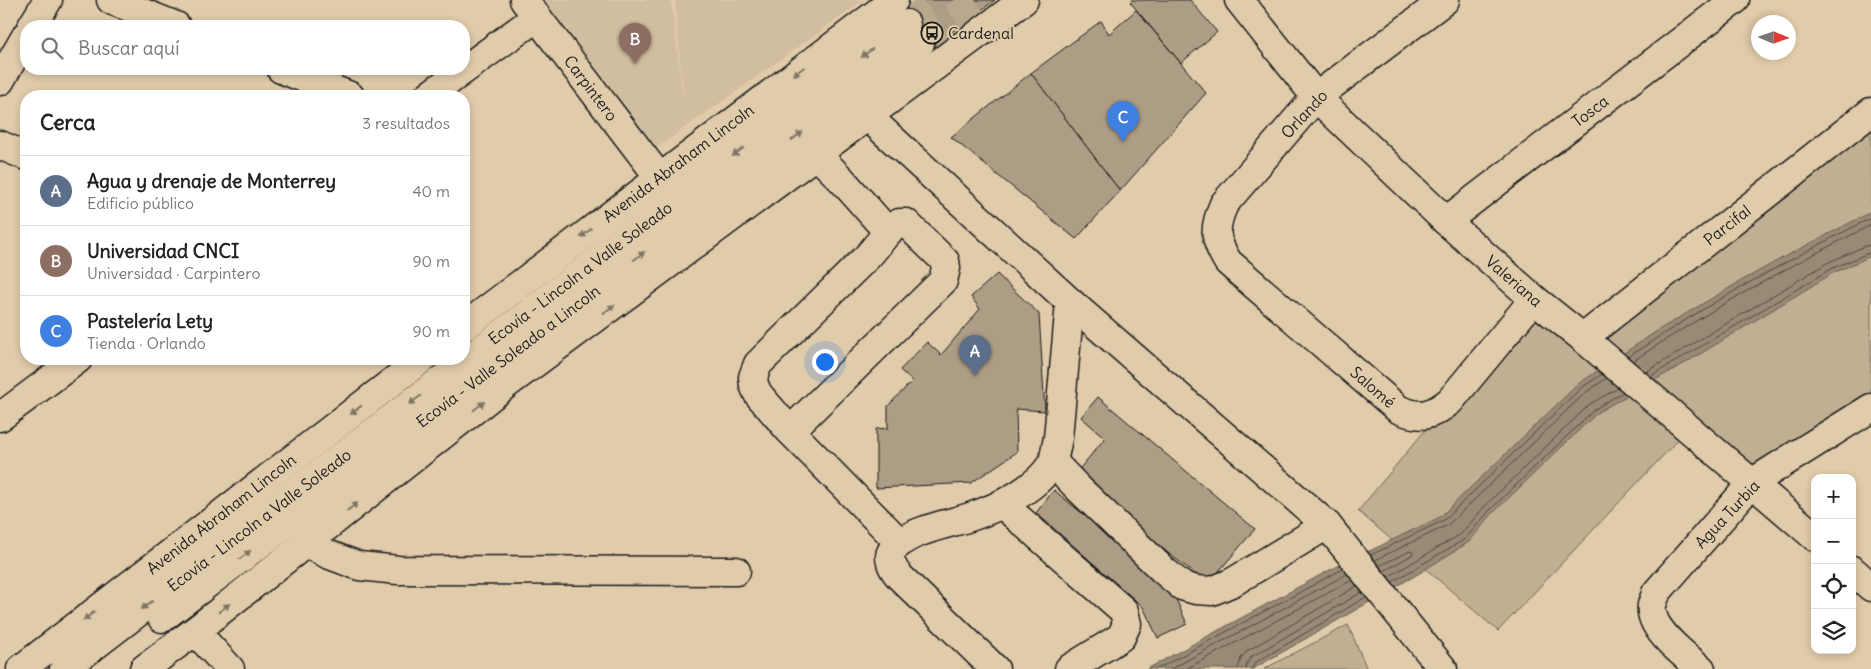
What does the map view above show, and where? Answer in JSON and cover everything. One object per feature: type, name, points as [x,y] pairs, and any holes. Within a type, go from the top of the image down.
[{"type":"street","points":[[36,20],[48,0]]},
{"type":"street","points":[[111,0],[161,20]]},
{"type":"street","name":"Avenida Abraham Lincoln","points":[[470,322],[894,0]]},
{"type":"street","points":[[144,669],[195,631],[508,383],[817,155],[866,115],[1024,0]]},
{"type":"street","name":"Valeriana","points":[[1239,0],[1316,97],[1446,221],[1534,299],[1583,338],[1811,534]]},
{"type":"street","name":"Orlando","points":[[1215,234],[1224,204],[1316,97],[1446,0]]},
{"type":"street","name":"Tosca","points":[[1446,221],[1735,0]]},
{"type":"street","points":[[470,60],[530,9]]},
{"type":"street","name":"Carpintero","points":[[530,9],[659,177]]},
{"type":"street","name":"Ecovía - Lincoln a Valle Soleado","points":[[470,365],[913,33]]},
{"type":"street","name":"Ecovía - Valle Soleado a Lincoln","points":[[95,669],[913,33]]},
{"type":"street","points":[[0,81],[20,46]]},
{"type":"street","points":[[296,75],[335,90]]},
{"type":"street","points":[[435,90],[453,75]]},
{"type":"street","name":"Parcifal","points":[[1583,338],[1871,112]]},
{"type":"street","points":[[866,115],[1070,302],[1327,525],[1443,669]]},
{"type":"street","points":[[0,145],[20,153]]},
{"type":"street","points":[[817,155],[888,232]]},
{"type":"street","points":[[790,431],[943,281],[946,275],[945,261],[906,223],[899,223],[888,232],[869,254],[758,364],[753,377],[758,394],[790,431],[900,543]]},
{"type":"street","name":"Salomé","points":[[1215,234],[1219,248],[1228,262],[1398,409],[1412,415],[1426,415],[1438,410],[1450,401],[1534,299]]},
{"type":"street","points":[[995,669],[895,571],[891,565],[890,558],[892,550],[900,543],[943,524],[967,518],[1002,504],[1039,479],[1053,462],[1058,438],[1070,302]]},
{"type":"street","points":[[0,417],[70,365]]},
{"type":"street","name":"Avenida Abraham Lincoln","points":[[21,669],[414,365]]},
{"type":"street","name":"Ecovía - Lincoln a Valle Soleado","points":[[64,669],[470,365]]},
{"type":"street","name":"Agua Turbia","points":[[1701,669],[1666,639],[1654,621],[1652,606],[1656,593],[1752,482],[1871,408]]},
{"type":"street","points":[[1053,462],[1162,570],[1182,586],[1196,590],[1212,591],[1233,582],[1327,525]]},
{"type":"street","points":[[1002,504],[1124,611],[1127,624],[1121,636],[1069,669]]},
{"type":"street","points":[[306,542],[327,554],[359,566],[398,570],[736,571]]},
{"type":"street","points":[[1856,574],[1871,587]]},
{"type":"street","points":[[195,631],[230,669]]},
{"type":"shaded area","points":[[543,0],[671,0],[684,105],[675,0],[864,0],[655,149]]},
{"type":"shaded area","points":[[1871,112],[1871,408],[1753,482],[1689,428],[1498,631],[1358,511],[1534,299],[1583,338]]},
{"type":"shaded area","points":[[1348,625],[1367,669],[1264,669]]},
{"type":"water","points":[[1871,212],[1871,256],[1833,273],[1687,362],[1598,412],[1492,514],[1469,542],[1418,574],[1253,669],[1147,669],[1328,571],[1440,517],[1578,384],[1660,329],[1741,281]]},
{"type":"building","name":"Cardenal","points":[[924,0],[995,0],[926,51],[901,17]]},
{"type":"building","points":[[1132,0],[1190,0],[1217,32],[1181,63],[1130,2]]},
{"type":"building","points":[[1136,10],[1206,93],[1120,191],[1031,73],[1101,21],[1109,34]]},
{"type":"building","points":[[1031,73],[1120,191],[1076,239],[951,137]]},
{"type":"building","points":[[997,274],[1039,314],[1045,411],[1016,409],[1017,452],[971,483],[876,488],[876,429],[888,428],[888,406],[912,381],[900,370],[927,342],[941,355],[980,309],[971,297]]},
{"type":"building","points":[[1098,397],[1255,529],[1208,584],[1072,478],[1105,438],[1081,417]]},
{"type":"building","points":[[1054,490],[1165,582],[1175,597],[1187,624],[1158,638],[1143,607],[1036,513]]},
{"type":"tunnel","points":[[906,24],[938,0]]},
{"type":"tunnel","points":[[920,43],[978,0]]},
{"type":"place","name":"Cardenal","points":[[932,33]]},
{"type":"place","name":"Universidad CNCI","points":[[635,64]]},
{"type":"place","name":"Pastelería Lety","points":[[1123,142]]},
{"type":"place","name":"Agua y drenaje de Monterrey","points":[[975,376]]}]
